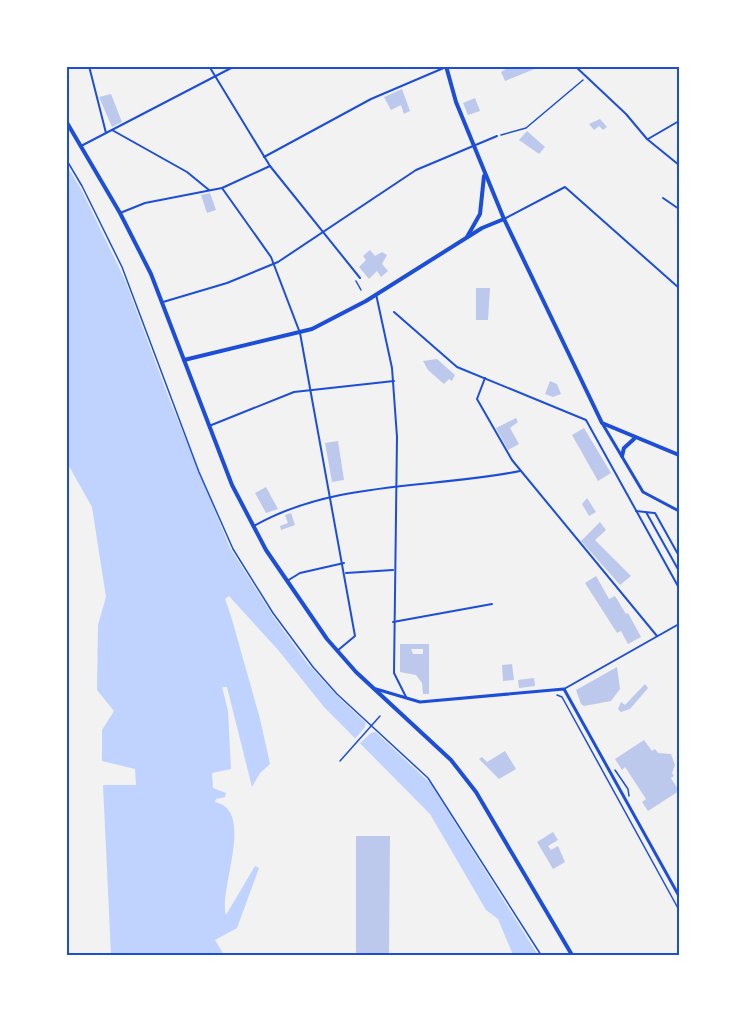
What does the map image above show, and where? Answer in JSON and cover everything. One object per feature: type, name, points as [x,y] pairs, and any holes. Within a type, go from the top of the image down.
[{"type":"main road","points":[[446,67],[473,145],[504,219],[602,423],[679,455]]},
{"type":"main road","points":[[66,121],[120,213],[163,302],[236,494],[286,581],[337,651],[373,688],[451,760],[476,792],[572,955]]},
{"type":"main road","points":[[466,239],[480,214],[484,172]]},
{"type":"main road","points":[[184,360],[300,333],[376,294],[466,239],[504,219]]},
{"type":"main road","points":[[622,456],[624,448],[634,438]]},
{"type":"street","points":[[89,66],[106,133]]},
{"type":"street","points":[[209,66],[270,166],[358,276]]},
{"type":"street","points":[[81,146],[235,66]]},
{"type":"street","points":[[575,66],[626,114],[647,139],[679,165]]},
{"type":"street","points":[[264,157],[371,99],[446,67]]},
{"type":"street","points":[[647,139],[679,121]]},
{"type":"street","points":[[112,130],[188,172],[209,190]]},
{"type":"street","points":[[163,302],[227,283],[273,264],[324,233],[365,202],[416,170],[497,136]]},
{"type":"street","points":[[120,213],[141,204],[222,188],[270,166]]},
{"type":"street","points":[[504,219],[565,187],[679,288]]},
{"type":"street","points":[[222,188],[262,242],[300,333],[346,573],[355,636],[337,651]]},
{"type":"street","points":[[663,198],[679,209]]},
{"type":"street","points":[[376,294],[394,381],[397,488],[393,570],[394,673],[399,689],[407,699]]},
{"type":"street","points":[[394,312],[457,367],[586,420],[679,588]]},
{"type":"street","points":[[485,378],[477,399],[520,471],[657,636]]},
{"type":"street","points":[[209,426],[278,397],[312,390],[394,381]]},
{"type":"street","points":[[602,423],[643,492],[679,511]]},
{"type":"street","points":[[253,526],[265,519],[331,496],[470,480],[520,471]]},
{"type":"street","points":[[636,510],[655,513]]},
{"type":"street","points":[[646,512],[679,572]]},
{"type":"street","points":[[644,524],[655,513]]},
{"type":"street","points":[[655,513],[679,556]]},
{"type":"street","points":[[286,581],[300,573],[344,563]]},
{"type":"street","points":[[346,573],[393,570]]},
{"type":"street","points":[[393,622],[492,604]]},
{"type":"street","points":[[373,688],[420,702],[564,689],[679,624]]},
{"type":"street","points":[[564,689],[679,896]]},
{"type":"path","points":[[497,136],[526,128],[586,78]]},
{"type":"path","points":[[66,159],[122,267],[199,471],[233,549],[273,613],[313,667],[337,694],[428,778],[541,955]]},
{"type":"path","points":[[358,276],[355,279],[361,290]]},
{"type":"path","points":[[552,691],[562,697],[679,910]]},
{"type":"path","points":[[340,761],[380,716]]},
{"type":"path","points":[[614,770],[621,775],[628,789],[628,796]]},
{"type":"water","points":[[66,164],[81,189],[125,280],[168,396],[230,548],[273,616],[307,663],[337,696],[430,783],[538,955],[513,955],[498,919],[486,910],[430,814],[324,707],[279,651],[229,596],[225,599],[260,719],[270,764],[260,773],[252,787],[227,687],[222,687],[228,711],[231,769],[212,773],[213,788],[226,793],[225,797],[216,799],[215,802],[227,808],[233,820],[233,852],[225,903],[226,915],[255,866],[259,868],[237,928],[215,940],[224,955],[111,955],[103,785],[136,785],[135,769],[102,761],[102,730],[114,711],[97,690],[98,625],[106,597],[92,507],[66,461]]},
{"type":"pier","points":[[366,719],[379,731],[371,733],[359,744],[354,740],[365,727]]},
{"type":"building","points":[[504,66],[542,66],[505,81],[501,72],[506,69]]},
{"type":"building","points":[[402,89],[410,111],[404,114],[401,105],[391,110],[384,97]]},
{"type":"building","points":[[111,94],[122,122],[112,127],[99,97]]},
{"type":"building","points":[[475,98],[480,111],[468,115],[463,103]]},
{"type":"building","points":[[600,119],[607,127],[603,130],[599,126],[594,130],[589,124]]},
{"type":"building","points":[[527,131],[545,147],[539,154],[519,140]]},
{"type":"building","points":[[210,193],[216,210],[207,213],[201,195]]},
{"type":"building","points":[[370,250],[375,256],[382,252],[387,255],[382,264],[388,271],[381,277],[377,271],[369,279],[359,267],[366,260],[363,256]]},
{"type":"building","points":[[476,288],[490,288],[488,320],[476,320]]},
{"type":"building","points":[[437,359],[455,375],[452,381],[449,379],[444,384],[428,370],[423,361]]},
{"type":"building","points":[[550,381],[557,384],[561,394],[553,397],[545,394]]},
{"type":"building","points":[[516,418],[518,422],[510,428],[519,444],[508,450],[496,428]]},
{"type":"building","points":[[584,428],[611,473],[598,481],[572,435]]},
{"type":"building","points":[[338,441],[344,480],[332,482],[325,443]]},
{"type":"building","points":[[266,487],[278,509],[266,513],[255,493]]},
{"type":"building","points":[[587,498],[596,512],[589,516],[582,504]]},
{"type":"building","points":[[291,513],[295,525],[281,530],[280,526],[288,523],[285,515]]},
{"type":"building","points":[[600,522],[606,530],[595,540],[631,576],[620,585],[581,541]]},
{"type":"building","points":[[596,576],[609,599],[615,596],[626,614],[628,613],[641,637],[628,644],[621,631],[617,633],[585,583]]},
{"type":"building","points":[[400,644],[429,644],[429,694],[423,694],[422,683],[416,675],[400,672]],"holes":[[[411,649],[423,649],[423,654],[413,654]]]},
{"type":"building","points":[[512,664],[514,680],[503,681],[502,665]]},
{"type":"building","points":[[617,667],[620,689],[611,701],[584,706],[581,704],[576,690]]},
{"type":"building","points":[[534,678],[535,686],[519,688],[518,680]]},
{"type":"building","points":[[645,684],[648,688],[630,709],[621,712],[618,709],[621,702],[625,705]]},
{"type":"building","points":[[644,740],[652,751],[655,749],[658,753],[671,754],[675,765],[672,773],[674,776],[671,778],[679,791],[648,811],[642,802],[646,799],[625,767],[622,770],[615,759]]},
{"type":"building","points":[[505,751],[516,769],[499,779],[479,759],[482,757],[487,762]]},
{"type":"building","points":[[553,832],[558,840],[548,846],[551,850],[558,846],[565,862],[553,869],[537,842]]},
{"type":"building","points":[[356,836],[390,836],[389,955],[356,955]]}]
